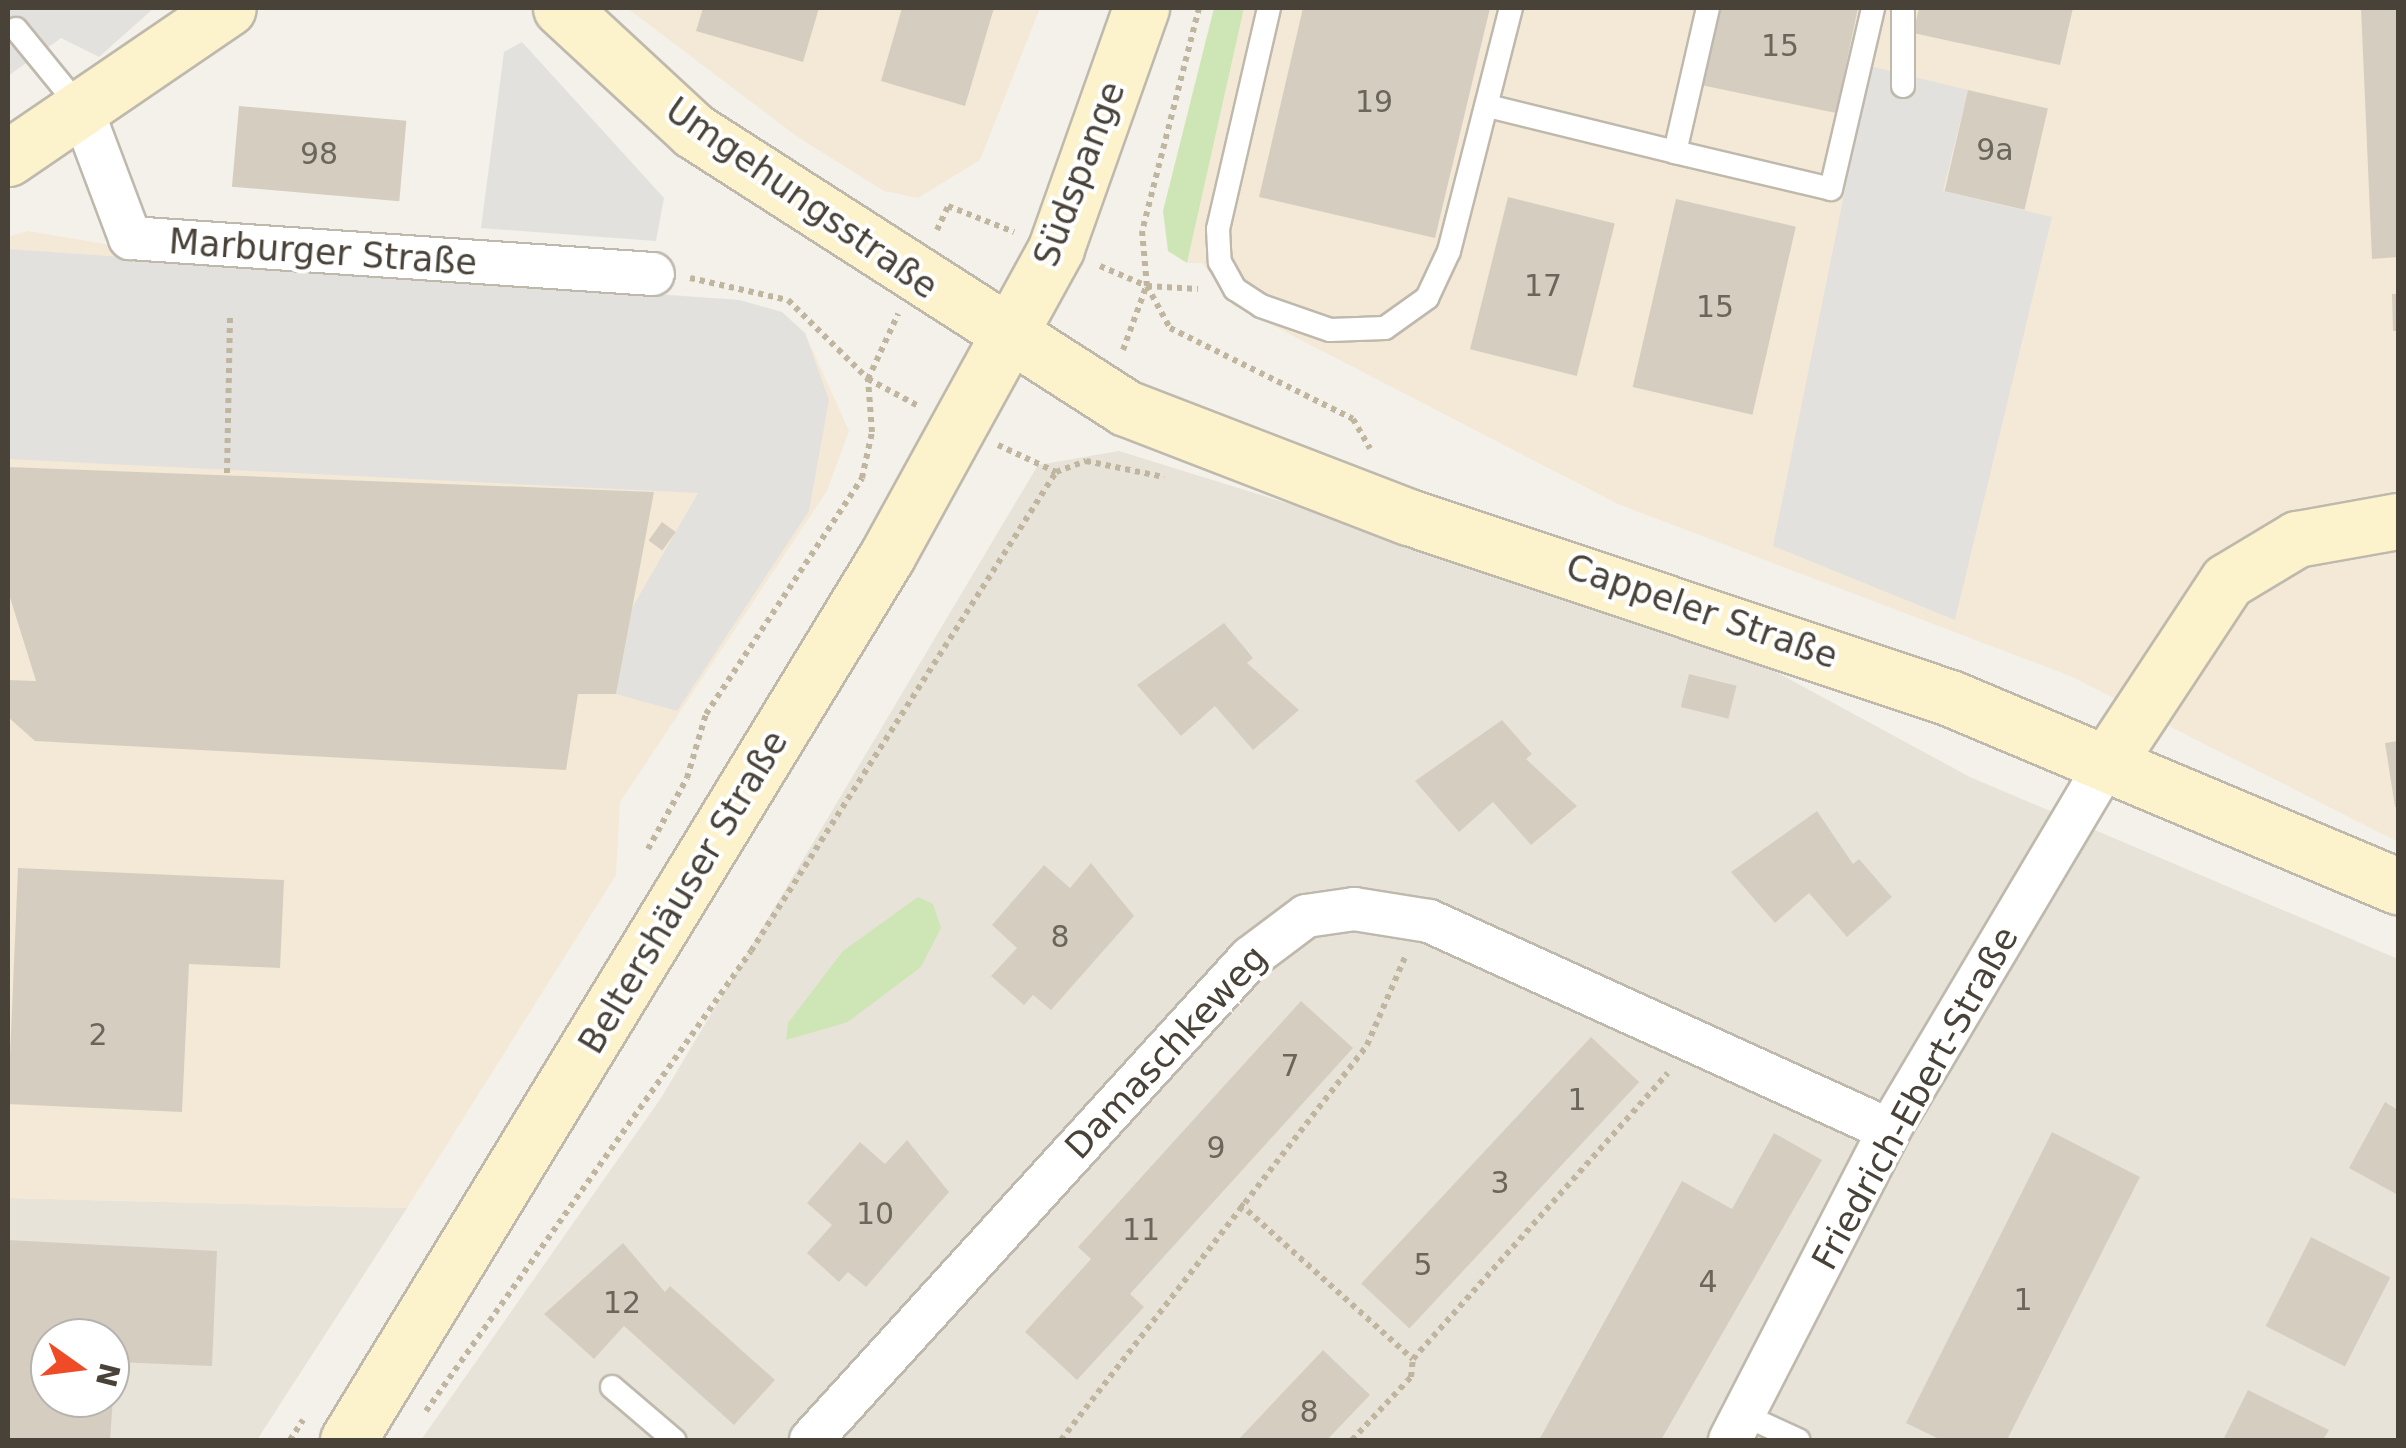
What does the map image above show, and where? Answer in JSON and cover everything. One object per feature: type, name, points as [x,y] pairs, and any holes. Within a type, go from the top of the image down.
[{"type":"main road","points":[[8,158],[228,8]]},
{"type":"main road","name":"Umgehungsstraße","points":[[561,8],[694,131],[1008,337]]},
{"type":"main road","name":"Südspange","points":[[1008,337],[1056,248],[1141,8]]},
{"type":"main road","name":"Cappeler Straße","points":[[1008,337],[1126,408],[1409,517],[1561,561],[2109,760],[2398,886]]},
{"type":"main road","name":"Beltershäuser Straße","points":[[348,1440],[887,556],[1008,337]]},
{"type":"main road","points":[[2109,760],[2227,582],[2297,539],[2398,521]]},
{"type":"street","name":"Marburger Straße","points":[[82,110],[130,238],[652,274]]},
{"type":"street","name":"Friedrich-Ebert-Straße","points":[[1737,1428],[1889,1130],[2109,760]]},
{"type":"street","name":"Damaschkeweg","points":[[811,1440],[1277,934],[1343,910],[1420,919],[1889,1130]]},
{"type":"lane","points":[[1270,8],[1218,229],[1220,262],[1234,289],[1330,330],[1385,328],[1427,298],[1449,252],[1511,8]]},
{"type":"lane","points":[[1675,152],[1708,8]]},
{"type":"lane","points":[[1488,106],[1832,189],[1873,8]]},
{"type":"lane","points":[[1902,8],[1903,86]]},
{"type":"lane","points":[[16,29],[82,110]]},
{"type":"lane","points":[[612,1387],[674,1440]]},
{"type":"lane","points":[[1737,1428],[1798,1440]]},
{"type":"path","points":[[1198,8],[1142,231],[1147,286],[1170,328],[1352,419],[1409,517]]},
{"type":"path","points":[[642,860],[687,778],[706,714],[862,478],[872,432],[868,379],[802,310],[733,282],[652,274]]},
{"type":"path","points":[[1147,286],[1234,289]]},
{"type":"path","points":[[227,473],[230,313]]},
{"type":"path","points":[[416,1426],[751,951],[1056,472],[1086,461]]},
{"type":"path","points":[[1061,1440],[1240,1204],[1367,1045],[1420,919]]},
{"type":"path","points":[[1352,1440],[1411,1377],[1413,1359],[1654,1095],[1691,1039]]},
{"type":"path","points":[[1240,1204],[1413,1359]]},
{"type":"shaded area","points":[[8,8],[154,8],[99,57],[61,38],[8,76]]},
{"type":"shaded area","points":[[627,8],[1040,8],[980,160],[918,198],[884,191],[799,138]]},
{"type":"shaded area","points":[[1244,8],[2398,8],[2398,842],[2070,676],[1618,504],[1233,305],[1202,263],[1187,263]]},
{"type":"shaded area","points":[[522,42],[664,198],[656,241],[481,228],[504,52]]},
{"type":"shaded area","points":[[1870,66],[1968,90],[1943,191],[2052,217],[1955,620],[1773,546]]},
{"type":"shaded area","points":[[28,231],[189,258],[739,300],[782,312],[805,333],[849,431],[827,491],[620,802],[616,875],[407,1208],[8,1198],[8,237]]},
{"type":"shaded area","points":[[8,249],[739,300],[782,312],[805,333],[829,400],[809,511],[677,711],[616,694],[632,608],[698,493],[8,459]]},
{"type":"shaded area","points":[[1119,451],[1586,596],[1752,659],[1970,777],[2398,959],[2398,1440],[421,1440],[661,1098],[1038,465]]},
{"type":"shaded area","points":[[8,1198],[407,1208],[257,1440],[8,1440]]},
{"type":"green space","points":[[1214,8],[1244,8],[1187,263],[1168,251],[1163,211]]},
{"type":"green space","points":[[918,897],[933,904],[941,928],[921,967],[848,1022],[786,1040],[788,1023],[843,951]]},
{"type":"building","points":[[703,8],[819,8],[803,62],[696,31]]},
{"type":"building","points":[[902,8],[994,8],[965,106],[881,81]]},
{"type":"building","points":[[1303,8],[1490,8],[1435,238],[1259,197]]},
{"type":"building","points":[[1718,8],[1858,8],[1836,113],[1701,85]]},
{"type":"building","points":[[1919,8],[2073,8],[2060,65],[1913,33]]},
{"type":"building","points":[[2361,8],[2398,8],[2398,257],[2372,259]]},
{"type":"building","points":[[1968,90],[2048,108],[2025,210],[1945,191]]},
{"type":"building","points":[[239,106],[406,121],[399,201],[232,187]]},
{"type":"building","points":[[1508,197],[1615,224],[1577,376],[1470,349]]},
{"type":"building","points":[[1676,199],[1796,227],[1752,415],[1633,387]]},
{"type":"building","points":[[2392,294],[2398,294],[2398,331],[2393,331]]},
{"type":"building","points":[[8,467],[654,492],[616,694],[578,694],[566,770],[35,741],[8,717],[8,680],[36,681],[8,591]]},
{"type":"building","points":[[662,522],[676,532],[662,551],[648,541]]},
{"type":"building","points":[[1224,623],[1253,658],[1247,663],[1299,710],[1253,750],[1215,706],[1181,736],[1137,685]]},
{"type":"building","points":[[1689,674],[1737,686],[1728,719],[1681,707]]},
{"type":"building","points":[[1502,720],[1532,754],[1526,759],[1577,806],[1531,845],[1493,802],[1459,832],[1415,781]]},
{"type":"building","points":[[2398,741],[2398,807],[2395,807],[2385,743]]},
{"type":"building","points":[[1817,811],[1853,864],[1859,859],[1892,897],[1847,937],[1809,893],[1775,923],[1731,872]]},
{"type":"building","points":[[1091,863],[1134,916],[1051,1010],[1033,995],[1024,1005],[991,976],[1017,948],[992,925],[1044,865],[1070,888]]},
{"type":"building","points":[[18,868],[284,880],[280,968],[189,964],[182,1112],[8,1104]]},
{"type":"building","points":[[1301,1001],[1353,1048],[1130,1294],[1144,1307],[1077,1380],[1025,1332],[1091,1259],[1078,1247]]},
{"type":"building","points":[[1591,1037],[1639,1082],[1409,1328],[1361,1283]]},
{"type":"building","points":[[2385,1102],[2398,1110],[2398,1195],[2349,1168]]},
{"type":"building","points":[[2052,1132],[2140,1177],[2007,1440],[1941,1440],[1906,1423]]},
{"type":"building","points":[[1774,1133],[1822,1160],[1661,1440],[1539,1440],[1682,1181],[1732,1209]]},
{"type":"building","points":[[907,1140],[949,1192],[866,1287],[848,1272],[839,1282],[807,1253],[832,1225],[807,1203],[860,1142],[885,1164]]},
{"type":"building","points":[[2311,1237],[2390,1277],[2345,1367],[2266,1326]]},
{"type":"building","points":[[8,1240],[217,1251],[212,1366],[130,1363],[130,1318],[30,1318],[30,1418],[112,1418],[110,1440],[8,1440]]},
{"type":"building","points":[[623,1243],[665,1292],[670,1286],[775,1380],[734,1425],[624,1326],[594,1359],[544,1314]]},
{"type":"building","points":[[1323,1350],[1370,1395],[1327,1440],[1238,1440]]},
{"type":"building","points":[[2248,1390],[2329,1430],[2323,1440],[2223,1440]]}]
